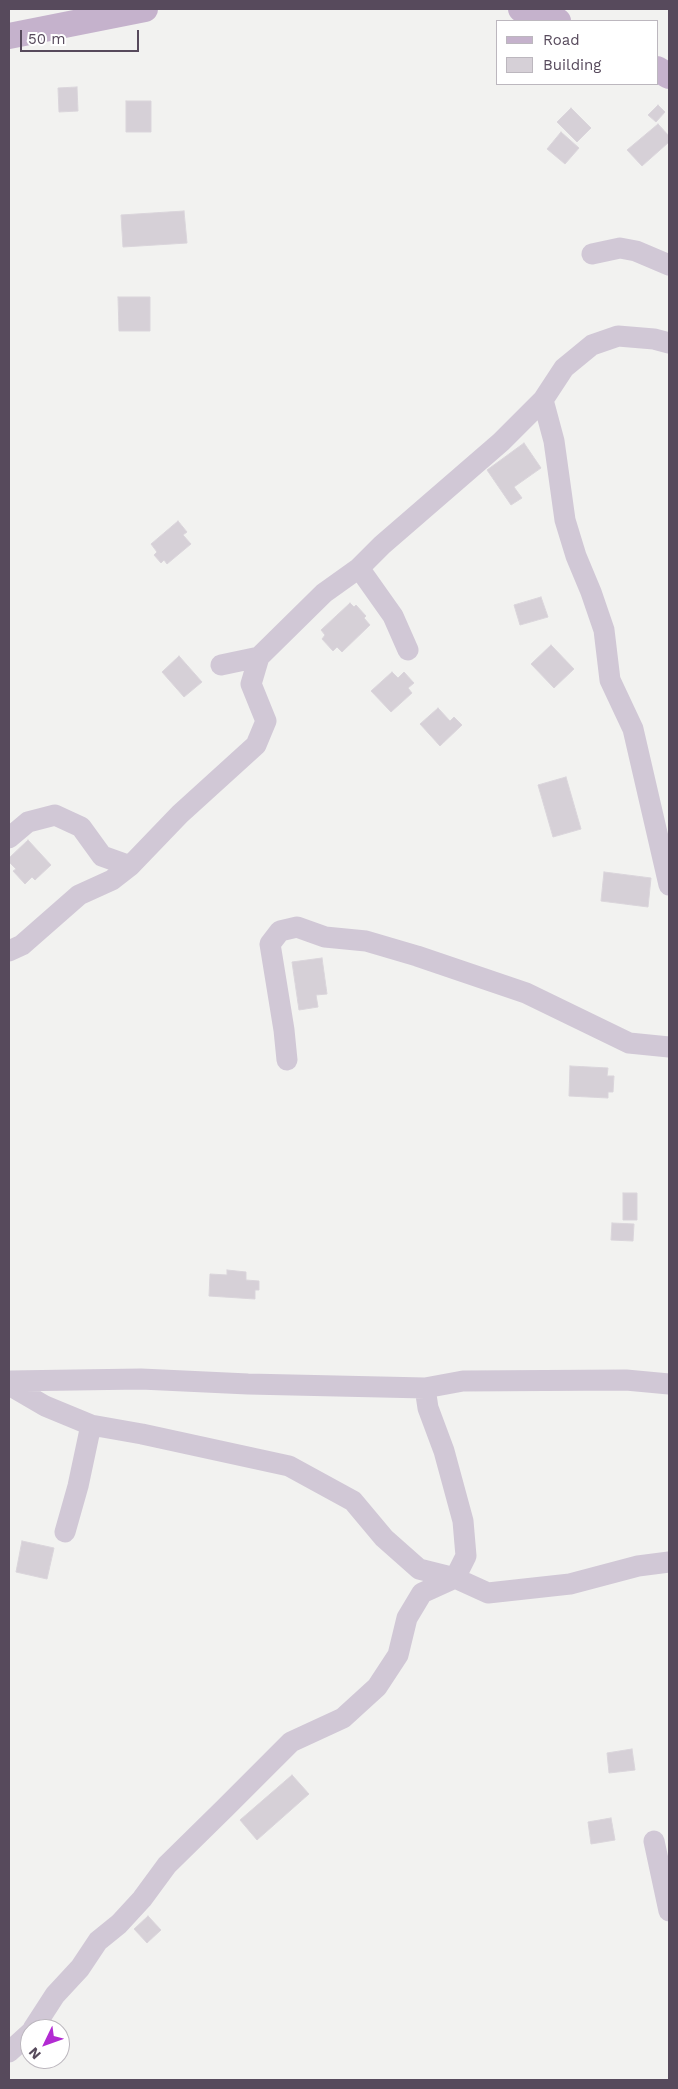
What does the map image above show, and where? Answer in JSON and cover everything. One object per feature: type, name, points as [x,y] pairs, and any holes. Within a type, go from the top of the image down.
[{"type":"main road","points":[[9,36],[145,9]]},
{"type":"main road","points":[[521,9],[555,20]]},
{"type":"main road","points":[[658,70],[669,76]]},
{"type":"street","points":[[592,254],[620,248],[636,251],[669,265]]},
{"type":"street","points":[[9,951],[22,944],[79,895],[112,880],[130,866],[180,814],[256,746],[266,721],[251,684],[259,657],[324,593],[359,568],[382,545],[501,442],[543,400],[564,368],[592,345],[618,336],[654,339],[669,343]]},
{"type":"street","points":[[543,400],[554,441],[565,520],[576,556],[604,630],[610,680],[633,729],[669,885]]},
{"type":"street","points":[[359,568],[393,616],[408,650]]},
{"type":"street","points":[[221,665],[259,657]]},
{"type":"street","points":[[9,838],[28,822],[55,815],[81,827],[102,856],[130,866]]},
{"type":"street","points":[[287,1060],[270,944],[280,931],[297,927],[325,937],[366,941],[417,956],[526,993],[629,1043],[669,1047]]},
{"type":"street","points":[[9,1381],[140,1379],[248,1384],[425,1388],[464,1381],[626,1380],[669,1384]]},
{"type":"street","points":[[9,1385],[45,1406],[90,1426],[142,1434],[289,1466],[354,1501],[384,1538],[419,1569],[455,1578],[488,1593],[570,1584],[638,1566],[669,1562]]},
{"type":"street","points":[[39,2019],[55,1995],[80,1968],[98,1941],[119,1924],[142,1899],[167,1865],[291,1742],[343,1718],[377,1687],[398,1655],[407,1618],[422,1593],[455,1578],[466,1556],[463,1522],[444,1451],[428,1408],[425,1388]]},
{"type":"street","points":[[65,1532],[78,1486],[90,1426]]},
{"type":"street","points":[[654,1841],[669,1911]]},
{"type":"street","points":[[9,2052],[20,2042]]},
{"type":"building","points":[[77,87],[78,111],[59,112],[58,88]]},
{"type":"building","points":[[126,101],[151,101],[151,132],[126,132]]},
{"type":"building","points":[[658,105],[665,112],[656,122],[648,115]]},
{"type":"building","points":[[571,108],[591,128],[577,142],[557,122]]},
{"type":"building","points":[[658,124],[669,136],[669,142],[642,166],[627,150]]},
{"type":"building","points":[[561,132],[579,148],[565,164],[547,149]]},
{"type":"building","points":[[184,211],[187,243],[123,247],[121,215]]},
{"type":"building","points":[[118,297],[150,297],[150,331],[119,331]]},
{"type":"building","points":[[524,443],[541,468],[514,487],[522,498],[511,505],[487,470]]},
{"type":"building","points":[[178,521],[187,532],[183,535],[191,544],[167,564],[164,560],[161,563],[154,555],[157,552],[151,544]]},
{"type":"building","points":[[541,597],[548,617],[520,625],[514,605]]},
{"type":"building","points":[[350,603],[354,607],[356,605],[366,616],[364,618],[370,625],[342,652],[337,647],[333,651],[322,639],[325,635],[321,630]]},
{"type":"building","points":[[551,645],[574,669],[554,688],[531,664]]},
{"type":"building","points":[[179,656],[202,682],[184,697],[162,672]]},
{"type":"building","points":[[392,672],[398,678],[404,672],[414,683],[408,688],[412,693],[391,712],[371,691]]},
{"type":"building","points":[[438,708],[450,721],[454,717],[462,725],[440,746],[420,724]]},
{"type":"building","points":[[566,777],[581,829],[553,837],[538,785]]},
{"type":"building","points":[[28,840],[51,865],[35,880],[32,877],[25,884],[13,871],[16,869],[9,862],[9,858]]},
{"type":"building","points":[[604,872],[651,878],[648,907],[601,901]]},
{"type":"building","points":[[322,958],[327,994],[316,995],[318,1007],[299,1010],[292,962]]},
{"type":"building","points":[[570,1066],[608,1068],[607,1076],[614,1076],[613,1092],[608,1092],[608,1098],[569,1096]]},
{"type":"building","points":[[623,1193],[637,1193],[637,1220],[623,1220]]},
{"type":"building","points":[[612,1223],[634,1224],[633,1241],[611,1240]]},
{"type":"building","points":[[227,1270],[246,1272],[246,1280],[259,1281],[259,1290],[255,1290],[255,1299],[209,1296],[210,1274],[227,1275]]},
{"type":"building","points":[[22,1541],[54,1548],[47,1579],[16,1572]]},
{"type":"building","points":[[632,1749],[635,1770],[609,1773],[607,1753]]},
{"type":"building","points":[[292,1775],[309,1794],[257,1840],[240,1820]]},
{"type":"building","points":[[611,1818],[615,1840],[591,1844],[588,1822]]},
{"type":"building","points":[[148,1916],[161,1930],[147,1943],[134,1929]]}]
